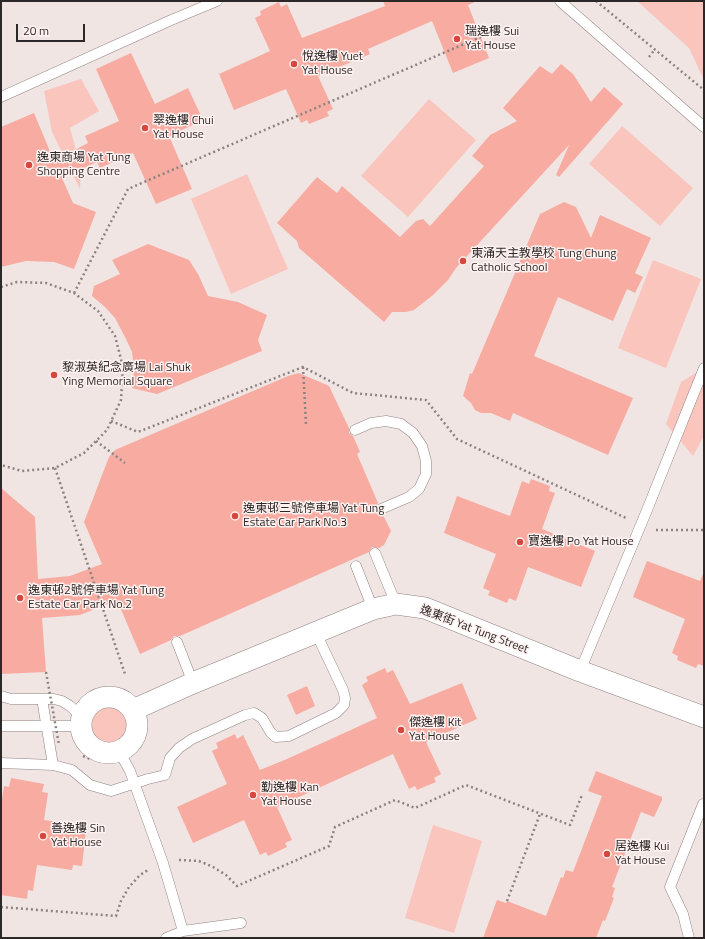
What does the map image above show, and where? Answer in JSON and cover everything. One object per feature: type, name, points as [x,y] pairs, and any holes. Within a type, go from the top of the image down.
[{"type":"street","name":"逸東街 Yat Tung Street","points":[[133,710],[193,683],[373,609],[396,604],[425,608],[580,671],[704,717]]},
{"type":"street","points":[[109,696],[127,702],[133,710],[138,726],[136,734],[127,748],[111,753],[102,752],[87,742],[83,735],[82,722],[86,709],[92,702],[109,696]]},
{"type":"lane","points":[[1,97],[169,21],[217,1]]},
{"type":"lane","points":[[560,1],[704,127]]},
{"type":"lane","points":[[580,671],[704,368]]},
{"type":"lane","points":[[355,430],[371,423],[386,420],[401,424],[414,433],[422,446],[426,461],[426,474],[419,489],[409,497],[381,509]]},
{"type":"lane","points":[[375,554],[396,604]]},
{"type":"lane","points":[[356,566],[373,609]]},
{"type":"lane","points":[[1,763],[53,765],[72,770],[90,785],[111,791],[165,775],[170,758],[179,748],[192,739],[245,715],[254,713],[262,718],[271,733],[276,737],[289,736],[322,720],[341,709],[344,705],[345,698],[343,690],[316,633]]},
{"type":"lane","points":[[177,642],[193,683]]},
{"type":"lane","points":[[1,696],[11,699],[54,699],[62,701],[76,711],[82,722],[43,726],[1,726]]},
{"type":"lane","points":[[42,699],[43,726],[53,765]]},
{"type":"lane","points":[[119,751],[135,784],[163,863],[183,931]]},
{"type":"lane","points":[[689,938],[683,914],[670,887],[703,804]]},
{"type":"lane","points":[[166,938],[183,931],[241,923]]},
{"type":"path","points":[[596,1],[704,90]]},
{"type":"path","points":[[74,293],[128,189],[492,32]]},
{"type":"path","points":[[1,286],[17,282],[46,283],[74,293],[98,311],[115,336],[123,367],[121,400],[107,430],[84,453],[55,468],[22,470],[1,465]]},
{"type":"path","points":[[302,367],[306,424]]},
{"type":"path","points":[[96,441],[125,463]]},
{"type":"path","points":[[55,468],[125,674]]},
{"type":"path","points":[[651,530],[704,530]]},
{"type":"path","points":[[46,672],[59,745]]},
{"type":"path","points":[[85,756],[90,759]]},
{"type":"path","points":[[237,886],[329,846],[335,827],[396,800],[415,808],[466,785],[570,825],[582,795]]},
{"type":"path","points":[[507,902],[540,814]]},
{"type":"path","points":[[1,907],[116,916]]},
{"type":"shaded area","points":[[637,1],[704,1],[703,78],[689,48]]},
{"type":"shaded area","points":[[81,79],[99,111],[70,128],[81,169],[80,189],[52,132],[44,91]]},
{"type":"shaded area","points":[[429,99],[476,140],[408,217],[361,176]]},
{"type":"shaded area","points":[[622,126],[693,188],[660,226],[589,164]]},
{"type":"shaded area","points":[[247,174],[288,269],[231,294],[191,199]]},
{"type":"shaded area","points":[[653,260],[701,279],[666,368],[618,348]]},
{"type":"shaded area","points":[[704,368],[704,436],[693,456],[666,424],[681,382]]},
{"type":"shaded area","points":[[109,703],[122,707],[128,713],[132,726],[128,739],[122,745],[109,749],[96,745],[90,739],[86,726],[90,713],[96,707]]},
{"type":"shaded area","points":[[433,825],[482,841],[454,933],[405,918]]},
{"type":"building","points":[[383,1],[477,1],[468,5],[489,58],[453,73],[432,21],[368,49],[370,54],[318,76],[333,109],[327,112],[329,116],[309,124],[307,120],[301,123],[286,89],[234,110],[219,74],[270,51],[255,18],[261,15],[260,11],[279,2],[281,7],[287,4],[302,38],[385,6]]},
{"type":"building","points":[[131,53],[155,104],[188,88],[203,120],[169,136],[192,189],[156,204],[133,153],[100,168],[97,162],[62,178],[73,203],[96,212],[74,269],[54,262],[26,261],[1,267],[1,127],[34,113],[54,161],[88,143],[85,136],[119,121],[96,69]]},
{"type":"building","points":[[561,64],[573,74],[591,102],[604,87],[623,104],[559,177],[556,175],[569,145],[456,268],[448,280],[433,295],[414,310],[406,312],[392,312],[384,322],[299,248],[297,241],[277,223],[317,177],[337,193],[342,186],[400,237],[416,221],[423,219],[430,226],[484,166],[472,156],[490,135],[517,121],[503,108],[540,66],[552,74]]},
{"type":"building","points":[[564,202],[576,207],[591,238],[600,215],[651,238],[635,273],[643,277],[635,293],[627,289],[613,321],[558,297],[534,356],[633,398],[608,455],[513,413],[510,421],[491,413],[481,413],[475,410],[471,403],[463,396],[470,373],[472,374],[540,214]]},
{"type":"building","points":[[148,244],[189,260],[198,274],[208,296],[238,302],[267,315],[258,340],[262,351],[157,394],[132,388],[134,369],[132,352],[115,318],[92,296],[94,286],[120,274],[112,260]]},
{"type":"building","name":"逸東邨三號停車場 Yat Tung Estate Car Park No.3","points":[[299,373],[329,386],[349,428],[349,433],[353,436],[360,452],[357,454],[378,503],[375,511],[377,514],[383,515],[391,531],[384,545],[379,548],[372,547],[369,552],[180,636],[174,636],[171,640],[140,654],[117,600],[80,615],[42,618],[46,672],[1,674],[1,488],[35,517],[38,579],[70,576],[102,564],[84,522],[109,457],[115,450],[288,376]]},
{"type":"building","name":"寶逸樓 Po Yat House","points":[[531,479],[550,486],[549,491],[555,493],[542,529],[595,551],[581,587],[528,567],[516,601],[509,598],[507,603],[488,595],[490,591],[483,588],[496,554],[444,533],[457,496],[510,516],[522,481],[529,484]]},
{"type":"building","points":[[647,561],[700,581],[704,574],[704,666],[698,664],[696,668],[677,660],[678,656],[672,653],[685,619],[633,597]]},
{"type":"building","points":[[385,668],[387,673],[393,670],[410,704],[462,683],[477,719],[426,742],[441,774],[434,778],[436,782],[417,790],[415,786],[409,789],[393,754],[277,807],[292,840],[285,843],[287,847],[268,856],[266,852],[260,855],[244,820],[193,843],[177,807],[227,784],[212,751],[218,748],[216,743],[235,734],[237,739],[243,735],[260,770],[287,759],[377,718],[362,685],[368,681],[366,677]]},
{"type":"building","points":[[307,686],[315,706],[296,715],[287,695]]},
{"type":"building","name":"居逸樓 Kui Yat House","points":[[596,771],[662,797],[662,800],[654,817],[641,812],[612,887],[615,888],[612,897],[614,898],[605,921],[603,920],[596,938],[483,938],[497,900],[506,903],[507,901],[546,916],[561,877],[563,878],[566,870],[573,872],[602,796],[588,791]]},
{"type":"building","name":"善逸樓 Sin Yat House","points":[[11,778],[44,784],[42,792],[48,793],[44,820],[79,825],[79,830],[86,831],[82,866],[73,865],[72,870],[37,865],[33,891],[28,890],[27,899],[1,895],[1,805],[4,786],[9,787]]},
{"type":"place","name":"瑞逸樓 Sui Yat House","points":[[457,39]]},
{"type":"place","name":"悅逸樓 Yuet Yat House","points":[[294,64]]},
{"type":"place","name":"翠逸樓 Chui Yat House","points":[[145,128]]},
{"type":"place","name":"逸東商場 Yat Tung Shopping Centre","points":[[29,165]]},
{"type":"place","name":"東涌天主教學校 Tung Chung Catholic School","points":[[463,261]]},
{"type":"place","name":"黎淑英紀念廣場 Lai Shuk Ying Memorial Square","points":[[54,375]]},
{"type":"place","name":"逸東邨三號停車場 Yat Tung Estate Car Park No.3","points":[[235,516]]},
{"type":"place","name":"寶逸樓 Po Yat House","points":[[520,542]]},
{"type":"place","name":"逸東邨2號停車場 Yat Tung Estate Car Park No.2","points":[[20,598]]},
{"type":"place","name":"傑逸樓 Kit Yat House","points":[[401,730]]},
{"type":"place","name":"勤逸樓 Kan Yat House","points":[[253,795]]},
{"type":"place","name":"善逸樓 Sin Yat House","points":[[43,836]]},
{"type":"place","name":"居逸樓 Kui Yat House","points":[[607,854]]}]
